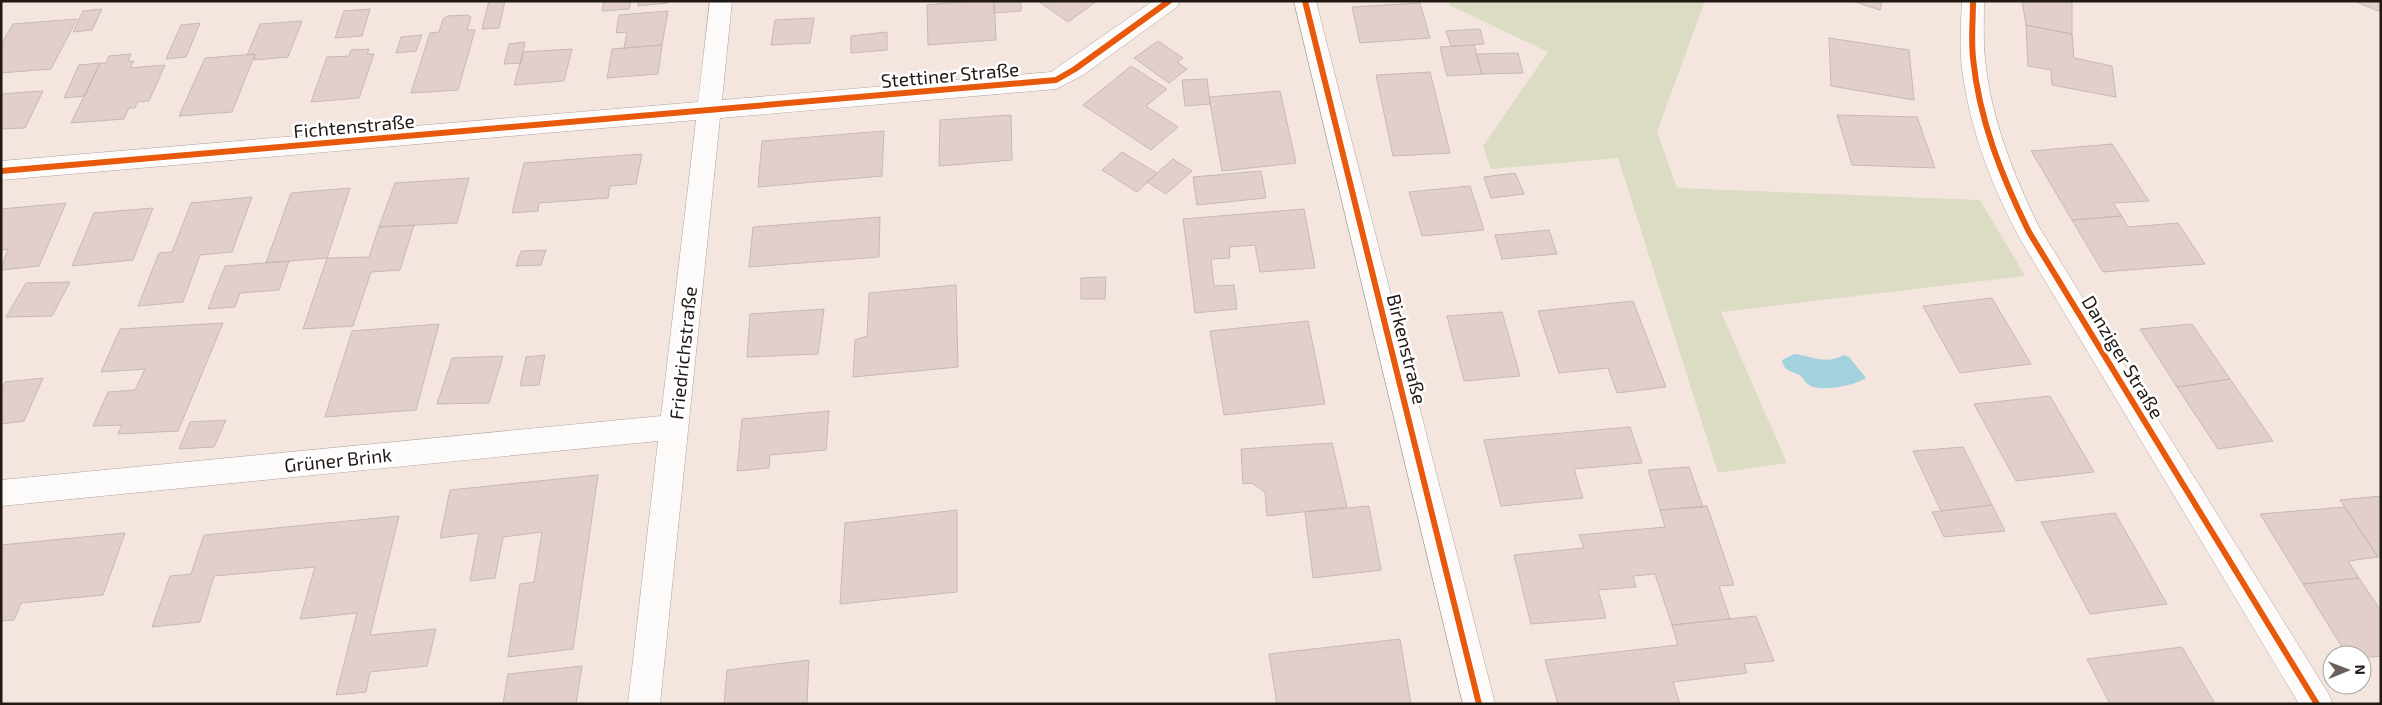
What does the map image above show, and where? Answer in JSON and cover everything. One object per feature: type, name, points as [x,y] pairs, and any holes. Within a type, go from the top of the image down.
[{"type":"street","name":"Friedrichstraße","points":[[644,704],[721,1]]},
{"type":"street","name":"Stettiner Straße","points":[[710,111],[1056,80],[1075,69],[1170,1]]},
{"type":"street","name":"Birkenstraße","points":[[1305,1],[1479,704]]},
{"type":"street","name":"Danziger Straße","points":[[1973,1],[1973,59],[1983,118],[2003,180],[2029,232],[2317,704]]},
{"type":"street","name":"Fichtenstraße","points":[[1,171],[710,111]]},
{"type":"street","name":"Grüner Brink","points":[[1,493],[675,427]]},
{"type":"green space","points":[[1451,1],[1705,1],[1657,132],[1677,188],[1980,200],[2025,276],[1721,312],[1787,463],[1718,473],[1618,158],[1491,169],[1483,146],[1548,52],[1449,5]]},
{"type":"water","points":[[1794,354],[1825,360],[1844,355],[1849,357],[1866,378],[1838,387],[1814,387],[1807,384],[1800,375],[1787,370],[1784,366],[1782,360]]},
{"type":"building","points":[[489,1],[505,1],[499,28],[482,29]]},
{"type":"building","points":[[604,1],[631,1],[629,9],[602,11]]},
{"type":"building","points":[[638,1],[668,1],[668,3],[638,6]]},
{"type":"building","points":[[968,1],[994,1],[996,40],[928,45],[927,5]]},
{"type":"building","points":[[994,1],[1021,1],[1021,11],[994,13]]},
{"type":"building","points":[[1038,1],[1097,1],[1068,22]]},
{"type":"building","points":[[1852,1],[1882,1],[1880,10]]},
{"type":"building","points":[[2022,1],[2072,1],[2072,34],[2026,25]]},
{"type":"building","points":[[2354,1],[2381,1],[2381,12]]},
{"type":"building","points":[[1420,3],[1430,38],[1360,43],[1352,7]]},
{"type":"building","points":[[102,9],[92,30],[73,32],[83,11]]},
{"type":"building","points":[[370,9],[362,36],[335,38],[344,11]]},
{"type":"building","points":[[668,11],[662,45],[624,48],[627,32],[616,33],[619,15]]},
{"type":"building","points":[[468,15],[471,17],[467,30],[475,30],[458,90],[411,93],[430,33],[439,32],[443,19],[447,16]]},
{"type":"building","points":[[814,18],[810,43],[771,45],[775,20]]},
{"type":"building","points":[[77,19],[51,69],[1,73],[1,45],[13,24]]},
{"type":"building","points":[[302,21],[288,57],[254,60],[255,54],[247,55],[260,24]]},
{"type":"building","points":[[200,23],[186,57],[166,59],[181,25]]},
{"type":"building","points":[[2026,25],[2072,34],[2074,58],[2112,66],[2116,97],[2052,85],[2051,70],[2028,66]]},
{"type":"building","points":[[1480,29],[1484,44],[1474,45],[1451,46],[1446,31]]},
{"type":"building","points":[[887,32],[887,50],[851,53],[851,36]]},
{"type":"building","points":[[422,35],[416,51],[396,53],[401,37]]},
{"type":"building","points":[[1829,38],[1909,50],[1914,100],[1831,86]]},
{"type":"building","points":[[1158,41],[1183,58],[1177,62],[1187,69],[1169,83],[1134,58]]},
{"type":"building","points":[[525,42],[521,63],[504,64],[509,44]]},
{"type":"building","points":[[662,45],[658,74],[607,78],[612,49]]},
{"type":"building","points":[[1474,45],[1482,74],[1447,76],[1440,47]]},
{"type":"building","points":[[369,49],[367,54],[374,54],[359,98],[311,102],[327,57],[349,56],[351,50]]},
{"type":"building","points":[[572,49],[564,81],[514,85],[523,52]]},
{"type":"building","points":[[1518,53],[1523,73],[1482,74],[1476,54]]},
{"type":"building","points":[[131,54],[128,61],[134,61],[130,68],[165,65],[149,101],[137,102],[135,108],[129,108],[124,119],[71,123],[100,63],[106,63],[109,56]]},
{"type":"building","points":[[255,54],[232,112],[179,116],[205,58]]},
{"type":"building","points":[[100,63],[85,96],[64,98],[79,65]]},
{"type":"building","points":[[1131,66],[1167,89],[1146,106],[1178,127],[1151,150],[1083,105]]},
{"type":"building","points":[[1430,72],[1450,153],[1393,156],[1376,75]]},
{"type":"building","points":[[1207,79],[1210,104],[1185,106],[1182,80]]},
{"type":"building","points":[[43,91],[25,128],[1,129],[1,94]]},
{"type":"building","points":[[1280,91],[1296,163],[1222,171],[1209,97]]},
{"type":"building","points":[[1011,115],[1012,160],[939,166],[940,120]]},
{"type":"building","points":[[1837,115],[1917,117],[1935,168],[1852,165]]},
{"type":"building","points":[[884,131],[882,176],[758,187],[762,141]]},
{"type":"building","points":[[2112,144],[2149,201],[2113,203],[2122,216],[2072,220],[2031,151]]},
{"type":"building","points":[[1122,152],[1157,173],[1137,192],[1102,170]]},
{"type":"building","points":[[642,154],[636,184],[610,186],[608,198],[539,203],[538,211],[512,213],[524,163]]},
{"type":"building","points":[[1173,159],[1192,171],[1166,194],[1147,182]]},
{"type":"building","points":[[1261,171],[1266,198],[1197,205],[1193,177]]},
{"type":"building","points":[[1515,173],[1524,194],[1491,198],[1484,177]]},
{"type":"building","points":[[469,178],[457,223],[379,227],[395,183]]},
{"type":"building","points":[[1470,186],[1484,230],[1422,236],[1409,192]]},
{"type":"building","points":[[350,188],[327,258],[266,263],[291,193]]},
{"type":"building","points":[[252,197],[232,252],[200,255],[183,302],[138,306],[159,253],[172,252],[191,203]]},
{"type":"building","points":[[66,203],[39,266],[1,270],[8,249],[1,250],[1,209]]},
{"type":"building","points":[[153,208],[133,260],[72,266],[94,213]]},
{"type":"building","points":[[1304,209],[1315,268],[1260,272],[1255,245],[1229,247],[1230,258],[1211,259],[1214,286],[1234,285],[1237,309],[1195,313],[1183,219]]},
{"type":"building","points":[[2122,216],[2128,227],[2178,223],[2205,264],[2103,272],[2072,220]]},
{"type":"building","points":[[880,217],[879,257],[749,267],[753,227]]},
{"type":"building","points":[[414,225],[400,270],[371,272],[353,326],[303,329],[327,258],[369,257],[379,227]]},
{"type":"building","points":[[1549,230],[1557,254],[1502,259],[1495,235]]},
{"type":"building","points":[[546,250],[541,265],[516,266],[521,251]]},
{"type":"building","points":[[289,261],[279,290],[240,293],[235,307],[208,309],[225,266]]},
{"type":"building","points":[[1106,277],[1105,299],[1081,299],[1081,278]]},
{"type":"building","points":[[70,282],[52,316],[6,317],[26,283]]},
{"type":"building","points":[[956,285],[958,367],[853,377],[855,340],[867,336],[869,293]]},
{"type":"building","points":[[1992,298],[2031,364],[1960,373],[1923,306]]},
{"type":"building","points":[[1633,301],[1666,387],[1617,393],[1608,368],[1559,373],[1538,311]]},
{"type":"building","points":[[824,309],[818,354],[747,357],[750,314]]},
{"type":"building","points":[[1502,312],[1520,376],[1464,381],[1447,316]]},
{"type":"building","points":[[1308,321],[1325,404],[1224,415],[1210,331]]},
{"type":"building","points":[[223,323],[178,431],[118,434],[122,425],[93,426],[108,392],[135,390],[145,369],[101,372],[120,329]]},
{"type":"building","points":[[439,324],[416,410],[325,417],[352,331]]},
{"type":"building","points":[[2192,324],[2230,379],[2177,387],[2140,329]]},
{"type":"building","points":[[545,355],[539,385],[520,386],[526,357]]},
{"type":"building","points":[[503,356],[489,403],[437,404],[452,358]]},
{"type":"building","points":[[43,378],[24,421],[1,424],[1,390],[5,382]]},
{"type":"building","points":[[2230,379],[2273,441],[2218,449],[2177,387]]},
{"type":"building","points":[[2050,396],[2094,472],[2016,481],[1974,404]]},
{"type":"building","points":[[829,411],[826,450],[770,455],[769,468],[737,471],[742,419]]},
{"type":"building","points":[[226,420],[214,447],[179,449],[190,422]]},
{"type":"building","points":[[1630,427],[1642,463],[1574,469],[1583,498],[1501,506],[1484,440]]},
{"type":"building","points":[[1332,443],[1347,507],[1267,516],[1265,492],[1252,483],[1243,484],[1241,449]]},
{"type":"building","points":[[1963,447],[1992,505],[1941,511],[1913,451]]},
{"type":"building","points":[[1689,467],[1703,507],[1660,510],[1648,470]]},
{"type":"building","points":[[598,475],[573,649],[508,657],[520,584],[534,582],[542,532],[503,537],[495,578],[470,581],[479,533],[440,538],[450,490]]},
{"type":"building","points":[[2381,496],[2381,557],[2378,557],[2340,500]]},
{"type":"building","points":[[1992,505],[2005,531],[1944,537],[1932,512]]},
{"type":"building","points":[[1369,506],[1381,570],[1313,578],[1305,512]]},
{"type":"building","points":[[1707,506],[1734,585],[1719,586],[1730,619],[1672,625],[1655,574],[1633,576],[1636,587],[1598,590],[1606,618],[1531,624],[1514,555],[1584,548],[1579,535],[1665,527],[1660,510]]},
{"type":"building","points":[[2345,507],[2378,557],[2348,561],[2359,578],[2303,584],[2260,514]]},
{"type":"building","points":[[957,510],[957,592],[840,604],[845,523]]},
{"type":"building","points":[[2115,513],[2167,604],[2090,614],[2041,522]]},
{"type":"building","points":[[399,516],[370,635],[436,629],[427,666],[370,672],[366,692],[336,695],[357,613],[300,619],[315,567],[214,576],[200,622],[152,627],[170,576],[191,574],[204,535]]},
{"type":"building","points":[[125,533],[103,595],[21,603],[14,620],[1,621],[1,545]]},
{"type":"building","points":[[2359,578],[2381,611],[2381,656],[2372,657],[2372,645],[2341,645],[2303,584]]},
{"type":"building","points":[[1756,616],[1774,661],[1744,664],[1747,673],[1673,682],[1680,704],[1558,704],[1545,660],[1678,645],[1672,625]]},
{"type":"building","points":[[1400,639],[1411,704],[1277,704],[1269,654]]},
{"type":"building","points":[[2182,647],[2215,704],[2110,704],[2087,659]]},
{"type":"building","points":[[809,660],[807,704],[724,704],[727,670]]},
{"type":"building","points":[[582,666],[576,704],[503,704],[508,674]]},
{"type":"cycle path","points":[[1,171],[1056,80],[1075,69],[1169,1]]},
{"type":"cycle path","points":[[1305,1],[1479,704]]},
{"type":"cycle path","points":[[1973,1],[1972,52],[1980,104],[2001,169],[2029,232],[2317,704]]}]
